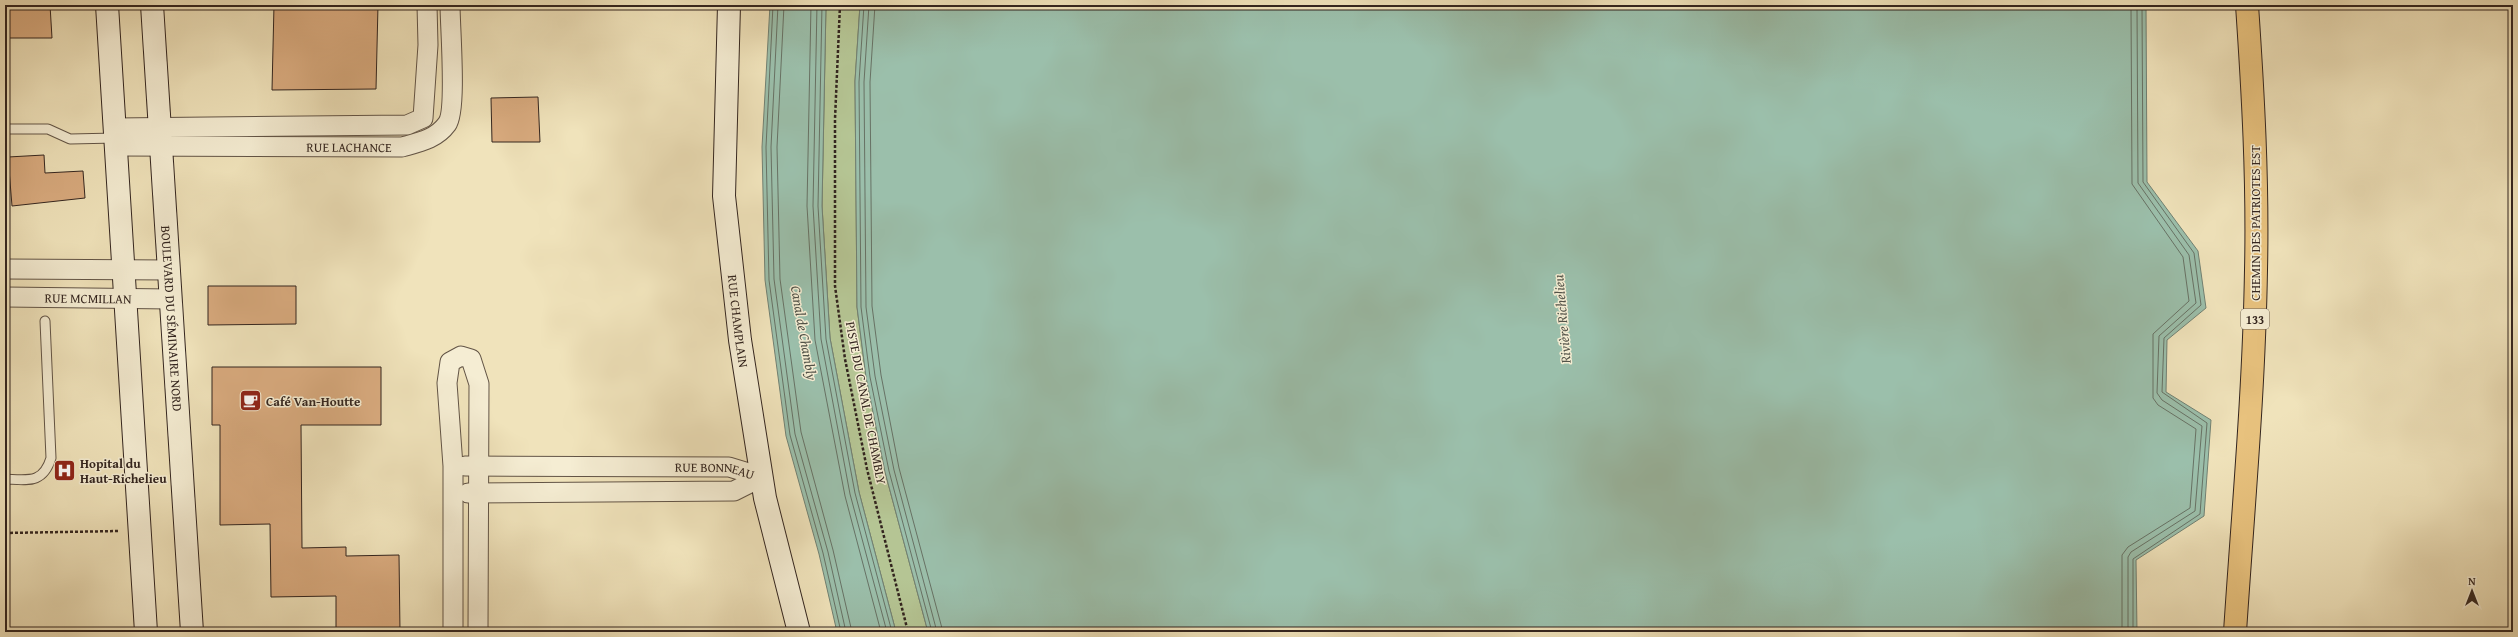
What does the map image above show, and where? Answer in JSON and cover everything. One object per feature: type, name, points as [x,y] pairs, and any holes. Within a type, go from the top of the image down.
[{"type":"main road","points":[[106,5],[116,137],[146,632]]},
{"type":"main road","name":"BOULEVARD DU SÉMINAIRE NORD","points":[[152,5],[162,136],[192,632]]},
{"type":"main road","name":"RUE CHAMPLAIN","points":[[729,5],[724,196],[740,340],[762,477],[799,632]]},
{"type":"main road","name":"CHEMIN DES PATRIOTES EST","points":[[2235,632],[2249,439],[2256,270],[2256,164],[2247,5]]},
{"type":"street","points":[[427,5],[428,45],[423,118],[448,123],[453,105],[450,5]]},
{"type":"street","points":[[428,45],[450,45]]},
{"type":"street","name":"RUE LACHANCE","points":[[116,137],[242,136],[407,125],[423,118]]},
{"type":"street","name":"RUE LACHANCE","points":[[242,136],[402,147],[429,140],[448,123]]},
{"type":"street","points":[[5,269],[124,268],[169,270]]},
{"type":"street","name":"RUE MCMILLAN","points":[[5,297],[171,299]]},
{"type":"street","points":[[453,632],[453,466],[447,383],[450,362],[461,356],[471,359],[479,384],[477,467],[479,493],[478,632]]},
{"type":"street","name":"RUE BONNEAU","points":[[453,466],[729,467],[762,477]]},
{"type":"street","name":"RUE BONNEAU","points":[[452,493],[734,491],[762,477]]},
{"type":"street","points":[[453,596],[478,594]]},
{"type":"lane","points":[[5,129],[48,129],[70,139],[116,137]]},
{"type":"lane","points":[[5,479],[30,480],[40,477],[48,470],[51,458],[45,321]]},
{"type":"path","name":"PISTE DU CANAL DE CHAMBLY","points":[[840,5],[835,119],[835,286],[844,359],[867,469],[908,632]]},
{"type":"path","points":[[5,533],[140,530]]},
{"type":"shaded area","points":[[826,5],[860,5],[855,81],[857,307],[866,377],[885,472],[928,632],[896,632],[859,492],[830,338],[822,206]]},
{"type":"water","name":"Canal de Chambly","points":[[770,5],[826,5],[822,206],[830,338],[859,492],[896,632],[837,632],[819,554],[786,436],[765,280],[762,147]]},
{"type":"water","name":"Rivière Richelieu","points":[[860,5],[2146,5],[2147,182],[2198,251],[2206,308],[2167,340],[2166,392],[2211,420],[2204,516],[2136,560],[2137,632],[928,632],[885,472],[866,377],[857,307],[855,81]]},
{"type":"building","points":[[5,5],[50,5],[52,38],[5,38]]},
{"type":"building","points":[[274,5],[378,5],[376,89],[272,90]]},
{"type":"building","points":[[538,97],[540,142],[492,142],[491,98]]},
{"type":"building","points":[[44,155],[45,173],[83,171],[85,198],[12,206],[8,157]]},
{"type":"building","points":[[208,286],[296,286],[296,324],[208,325]]},
{"type":"building","points":[[212,367],[381,367],[381,425],[301,425],[302,548],[346,547],[346,556],[399,555],[400,632],[336,632],[336,596],[271,597],[270,524],[220,525],[220,425],[212,425]]},
{"type":"place","name":"Café Van-Houtte","points":[[251,401]]},
{"type":"place","name":"Hopital du Haut-Richelieu","points":[[64,470]]}]
